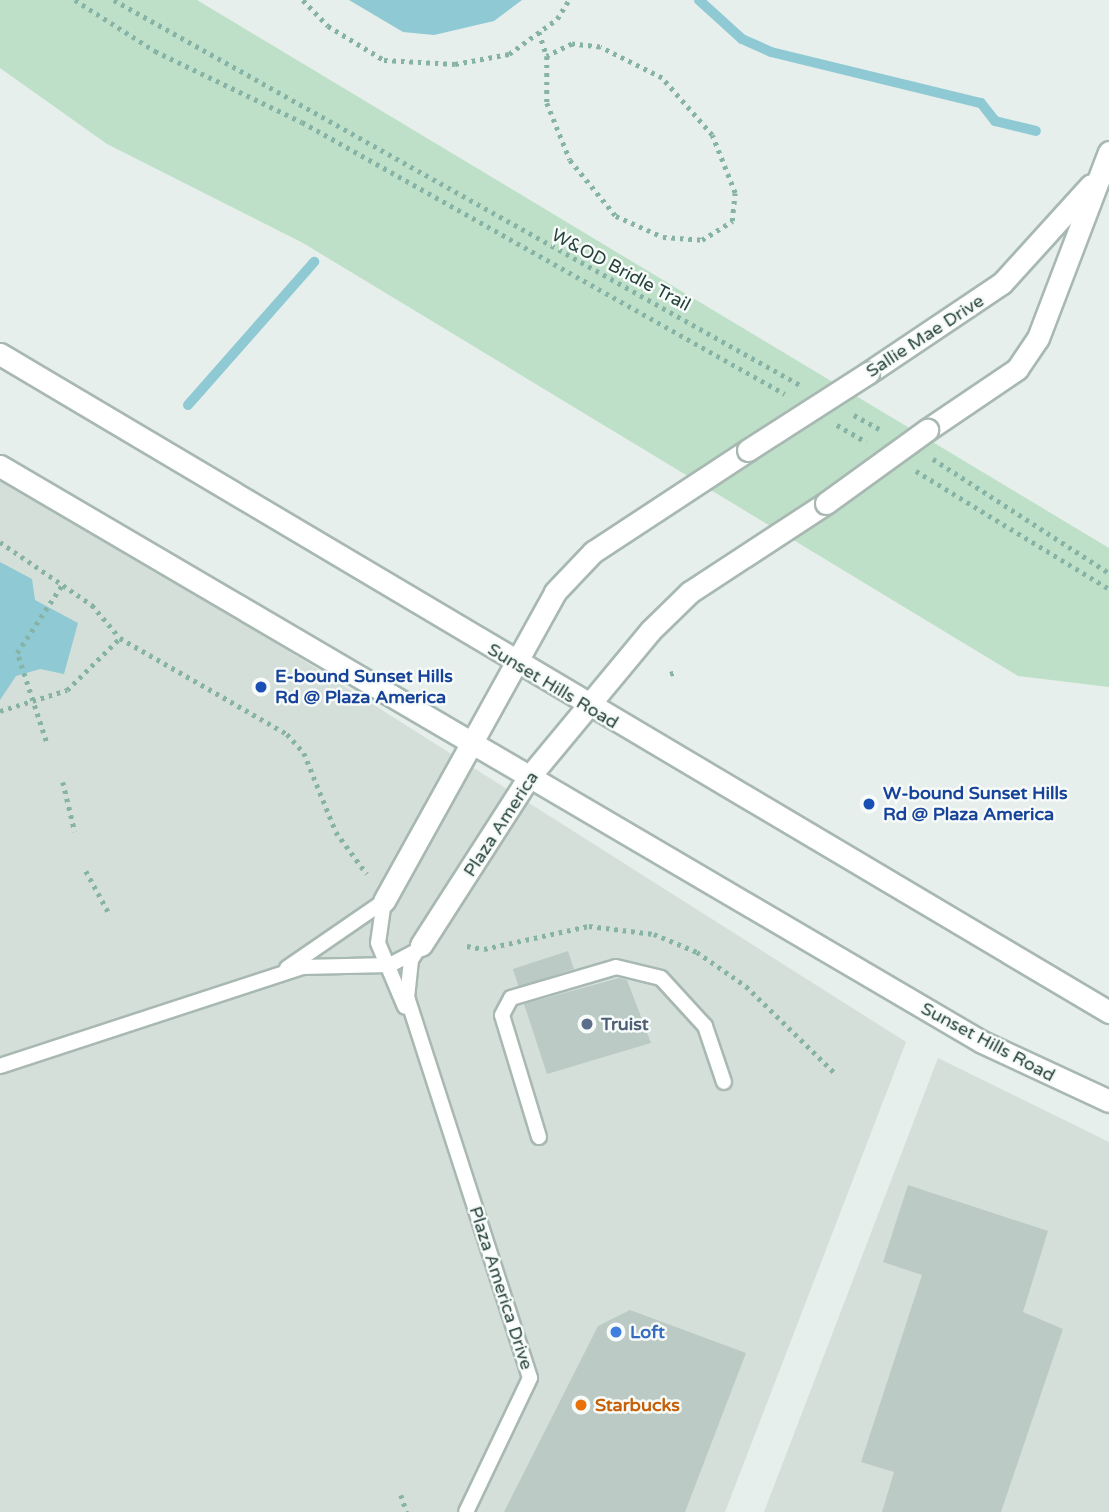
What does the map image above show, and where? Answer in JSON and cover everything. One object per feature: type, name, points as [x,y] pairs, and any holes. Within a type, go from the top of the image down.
[{"type":"main road","points":[[585,705],[690,592],[826,503],[1017,369],[1038,338],[1064,282],[1097,178],[1109,152]]},
{"type":"main road","name":"Sallie Mae Drive","points":[[514,662],[555,592],[593,552],[1002,283],[1097,178]]},
{"type":"main road","name":"Sunset Hills Road","points":[[0,354],[585,705],[1109,1012]]},
{"type":"main road","name":"Sunset Hills Road","points":[[0,466],[982,1042],[1109,1101]]},
{"type":"main road","points":[[384,901],[473,745],[514,662]]},
{"type":"main road","name":"Plaza America","points":[[421,945],[529,777],[585,705]]},
{"type":"lane","points":[[384,901],[376,928],[383,965],[415,1022]]},
{"type":"lane","points":[[278,975],[384,901]]},
{"type":"lane","points":[[0,1066],[302,967],[383,965],[421,945]]},
{"type":"lane","points":[[415,1022],[406,985],[421,945]]},
{"type":"lane","points":[[539,1137],[502,1014],[511,998],[616,967],[661,978],[705,1026],[723,1082]]},
{"type":"lane","name":"Plaza America Drive","points":[[415,1022],[530,1378],[466,1512]]},
{"type":"path","points":[[75,0],[155,51],[302,122],[795,400]]},
{"type":"path","name":"W&OD Bridle Trail","points":[[114,0],[804,387]]},
{"type":"path","points":[[303,0],[328,26],[384,60],[456,64],[509,54],[539,32],[569,0]]},
{"type":"path","points":[[539,32],[547,56],[547,103],[570,160],[616,216],[663,237],[702,240],[732,221],[735,193],[712,135],[662,78],[600,47],[572,44],[547,56]]},
{"type":"path","points":[[849,412],[883,431]]},
{"type":"path","points":[[830,420],[876,447]]},
{"type":"path","points":[[928,457],[1109,573]]},
{"type":"path","points":[[910,468],[1109,589]]},
{"type":"path","points":[[0,542],[92,605],[120,638],[287,734],[304,753],[336,832],[372,880]]},
{"type":"path","points":[[46,741],[17,653],[62,585]]},
{"type":"path","points":[[0,711],[67,690],[120,638]]},
{"type":"path","points":[[63,782],[75,832]]},
{"type":"path","points":[[86,871],[110,915]]},
{"type":"path","points":[[401,1495],[407,1512]]},
{"type":"shaded area","points":[[0,468],[906,1042],[725,1512],[0,1512]]},
{"type":"shaded area","points":[[938,1058],[1109,1142],[1109,1512],[764,1512]]},
{"type":"green space","points":[[0,0],[197,0],[1109,548],[1109,687],[1018,676],[303,243],[107,144],[0,68]]},
{"type":"water","points":[[349,0],[522,0],[494,21],[434,35],[403,32]]},
{"type":"water","points":[[0,562],[32,579],[35,600],[78,623],[64,674],[40,669],[16,676],[0,700]]},
{"type":"building","points":[[568,951],[574,969],[519,987],[513,969]]},
{"type":"building","name":"Truist","points":[[619,978],[627,980],[651,1043],[547,1074],[524,1004]]},
{"type":"building","points":[[908,1185],[1048,1231],[1023,1312],[1063,1329],[1001,1512],[882,1512],[894,1472],[861,1462],[922,1275],[883,1262]]},
{"type":"building","points":[[630,1310],[746,1353],[685,1512],[504,1512],[598,1326]]},
{"type":"waterway","points":[[699,0],[742,39],[771,52],[981,103],[995,121],[1036,131]]},
{"type":"waterway","points":[[188,405],[314,262]]},
{"type":"place","name":"E-bound Sunset Hills Rd @ Plaza America","points":[[261,687]]},
{"type":"place","name":"W-bound Sunset Hills Rd @ Plaza America","points":[[869,804]]},
{"type":"place","name":"Truist","points":[[587,1024]]},
{"type":"place","name":"Loft","points":[[616,1332]]},
{"type":"place","name":"Starbucks","points":[[581,1405]]}]
